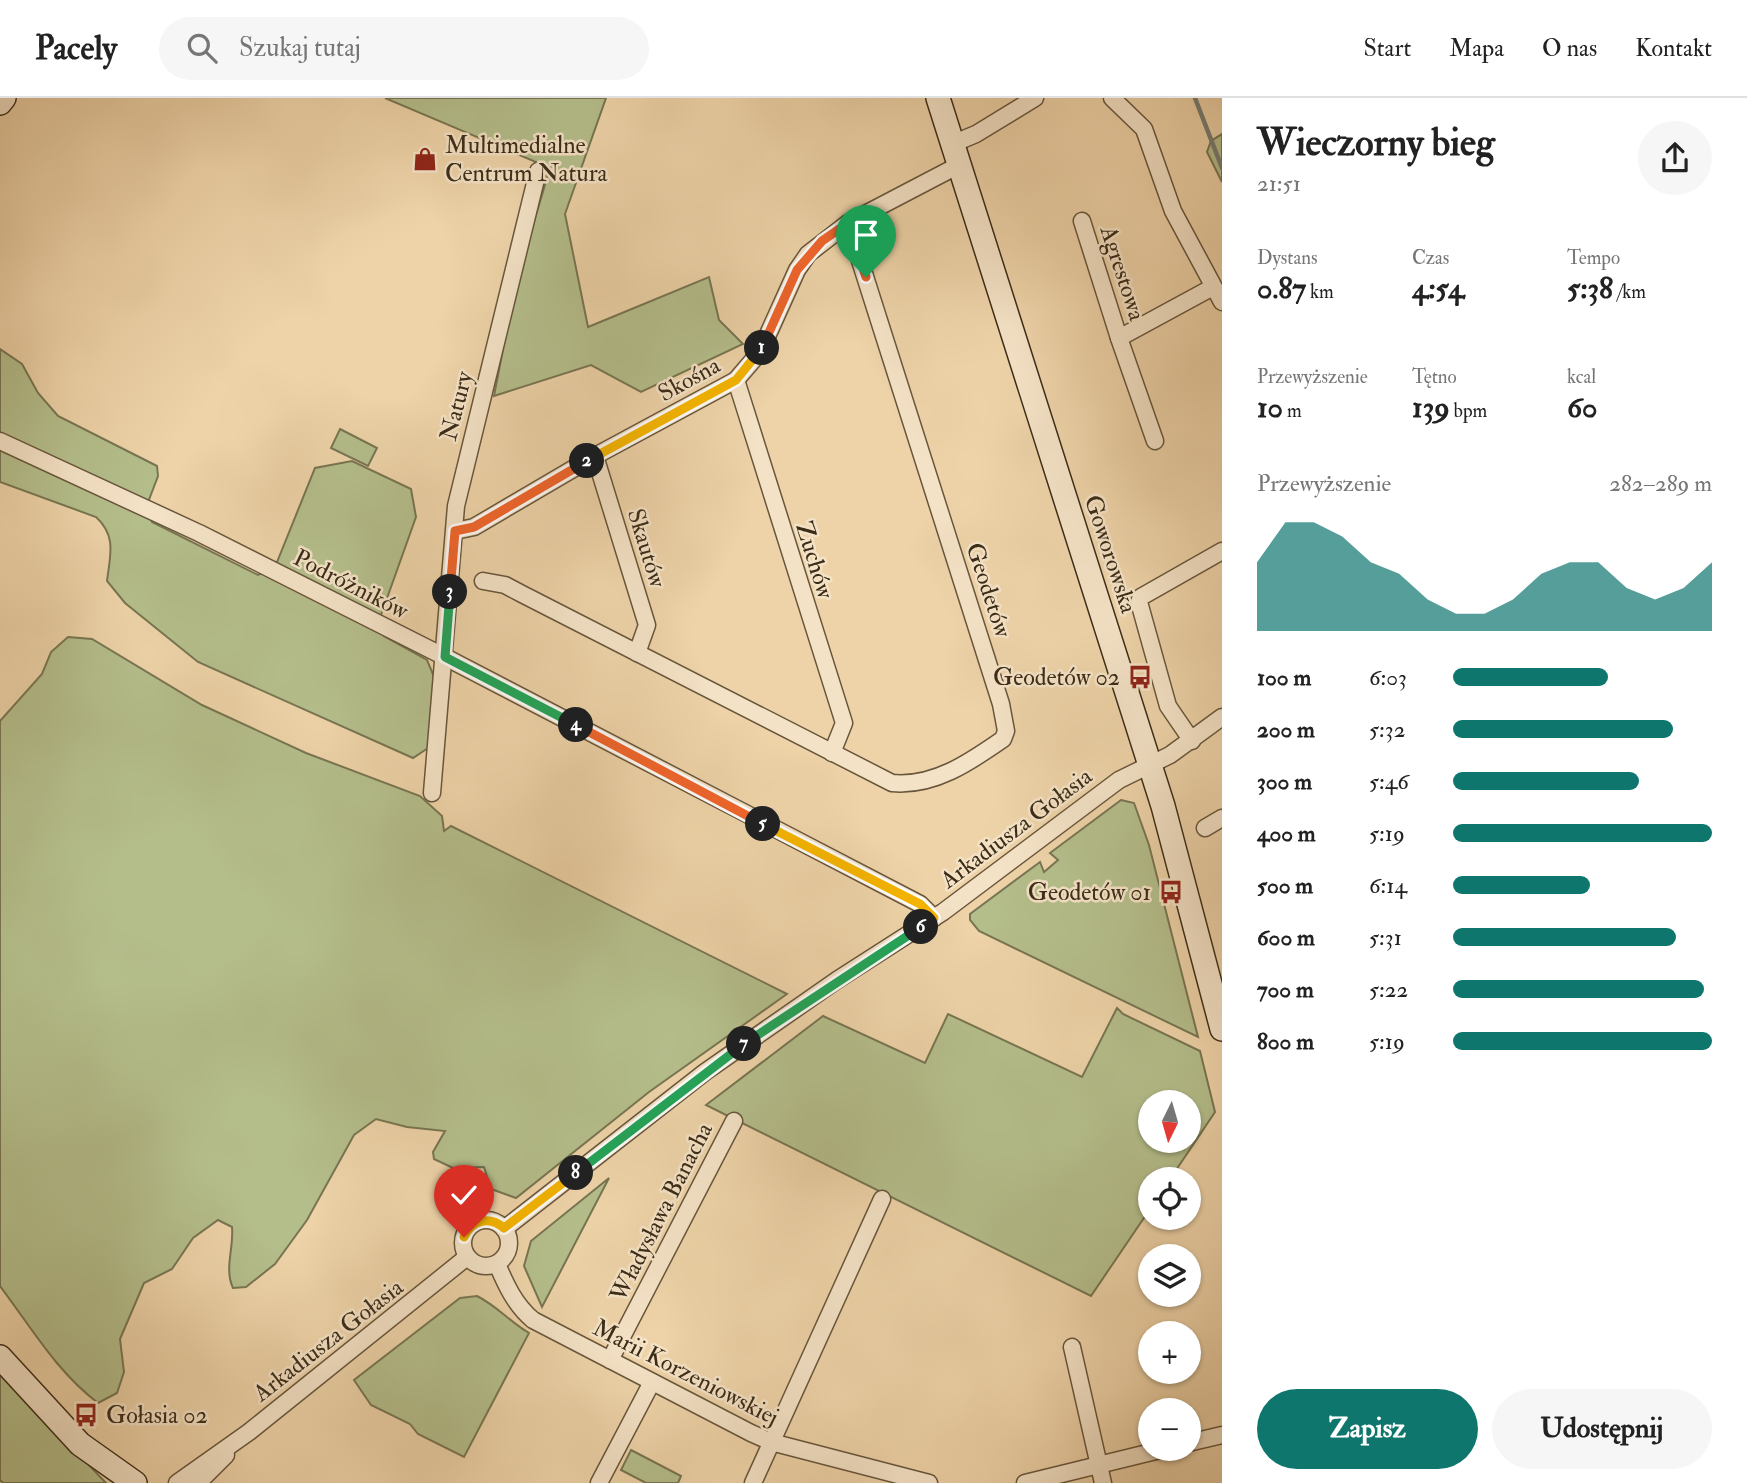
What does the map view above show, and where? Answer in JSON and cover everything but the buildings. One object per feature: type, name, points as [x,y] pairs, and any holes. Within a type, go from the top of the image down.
[{"type":"street","points":[[0,103],[4,98]]},
{"type":"street","name":"Goworowska","points":[[938,98],[1150,765],[1222,1029]]},
{"type":"street","name":"Skośna","points":[[455,531],[474,527],[595,456],[736,380],[760,352],[797,270],[808,254],[848,223],[956,154],[976,134],[1035,98]]},
{"type":"street","points":[[1112,98],[1144,129],[1172,211],[1222,302]]},
{"type":"street","name":"Natury","points":[[432,793],[455,531],[463,473],[538,171]]},
{"type":"street","name":"Agrestowa","points":[[1082,221],[1155,441]]},
{"type":"street","name":"Geodetów","points":[[483,581],[505,585],[892,783],[919,783],[936,779],[1003,739],[1006,731],[1001,704],[848,223]]},
{"type":"street","name":"Agrestowa","points":[[1119,338],[1213,288]]},
{"type":"street","name":"Zuchów","points":[[736,380],[844,723],[832,752]]},
{"type":"street","name":"Podróżników","points":[[0,441],[199,533],[445,657],[920,904],[934,918]]},
{"type":"street","name":"Skautów","points":[[595,456],[648,625],[637,653]]},
{"type":"street","points":[[1192,741],[1168,706],[1139,602],[1141,597],[1222,551]]},
{"type":"street","name":"Arkadiusza Gołasia","points":[[504,1228],[705,1072],[837,980],[934,918],[1119,780],[1192,741],[1222,717]]},
{"type":"street","points":[[1205,828],[1222,818]]},
{"type":"street","name":"Władysława Banacha","points":[[610,1360],[734,1121]]},
{"type":"street","points":[[753,1483],[882,1199]]},
{"type":"street","points":[[489,1220],[504,1228],[509,1240],[509,1250],[497,1264],[480,1266],[467,1256],[463,1248],[464,1237],[474,1224],[489,1220]]},
{"type":"street","name":"Arkadiusza Gołasia","points":[[177,1483],[249,1432],[467,1256]]},
{"type":"street","name":"Marii Korzeniowskiej","points":[[497,1264],[523,1311],[533,1320],[652,1382],[771,1442],[929,1483]]},
{"type":"street","points":[[1072,1347],[1103,1483]]},
{"type":"street","points":[[0,1357],[110,1474],[135,1483]]},
{"type":"street","points":[[599,1483],[652,1382]]},
{"type":"street","name":"Arkadiusza Gołasia","points":[[198,1483],[249,1432]]},
{"type":"street","points":[[1201,1440],[1222,1435]]},
{"type":"street","points":[[1025,1483],[1138,1456]]},
{"type":"green space","points":[[385,98],[606,98],[565,214],[588,327],[709,277],[719,320],[743,344],[641,392],[591,365],[494,396],[516,282],[550,168]]},
{"type":"green space","points":[[1222,134],[1222,182],[1207,152],[1211,141]]},
{"type":"green space","points":[[0,349],[22,364],[38,393],[58,416],[157,466],[158,476],[147,505],[152,522],[258,575],[275,567],[315,468],[352,461],[411,489],[416,517],[381,615],[384,636],[427,660],[435,679],[431,746],[413,758],[198,662],[125,603],[107,581],[110,539],[103,524],[96,517],[0,482]]},
{"type":"green space","points":[[340,429],[377,448],[368,466],[331,448]]},
{"type":"green space","points":[[68,637],[92,639],[202,705],[306,753],[420,796],[442,816],[444,831],[451,826],[787,994],[649,1092],[516,1198],[491,1189],[484,1167],[453,1168],[434,1159],[433,1152],[445,1131],[407,1127],[376,1119],[354,1135],[307,1220],[275,1264],[246,1287],[233,1288],[230,1281],[232,1227],[218,1220],[193,1238],[172,1269],[144,1283],[120,1339],[124,1372],[117,1393],[98,1403],[57,1363],[0,1286],[0,721],[42,674],[51,652]]},
{"type":"green space","points":[[1121,800],[1134,803],[1149,845],[1198,1037],[979,931],[970,920],[970,914],[1040,862],[1044,872],[1058,860],[1050,853]]},
{"type":"green space","points":[[1117,1008],[1123,1014],[1200,1051],[1215,1112],[1201,1133],[1201,1090],[1138,1090],[1138,1153],[1187,1153],[1178,1167],[1138,1167],[1138,1227],[1091,1296],[706,1105],[823,1016],[925,1063],[948,1014],[1082,1077]]},
{"type":"green space","points":[[609,1178],[542,1307],[524,1266],[531,1241]]},
{"type":"green space","points":[[477,1296],[529,1333],[464,1457],[418,1434],[410,1424],[371,1405],[354,1380],[460,1298]]},
{"type":"green space","points":[[0,1370],[106,1483],[3,1483],[0,1480]]},
{"type":"green space","points":[[631,1450],[681,1476],[678,1483],[646,1483],[621,1470]]},
{"type":"waterway","points":[[1195,98],[1222,168]]},
{"type":"place","name":"Multimedialne Centrum Natura","points":[[425,159]]},
{"type":"place","name":"Geodetów 02","points":[[1140,677]]},
{"type":"place","name":"Geodetów 01","points":[[1171,892]]},
{"type":"place","name":"Gołasia 02","points":[[86,1415]]},
{"type":"route","points":[[464,1237],[470,1227],[479,1221],[489,1220],[504,1228],[705,1072],[837,980],[934,918],[920,904],[445,657],[455,531],[474,527],[595,456],[736,380],[760,352],[797,270],[808,254],[848,223],[866,277]]}]
